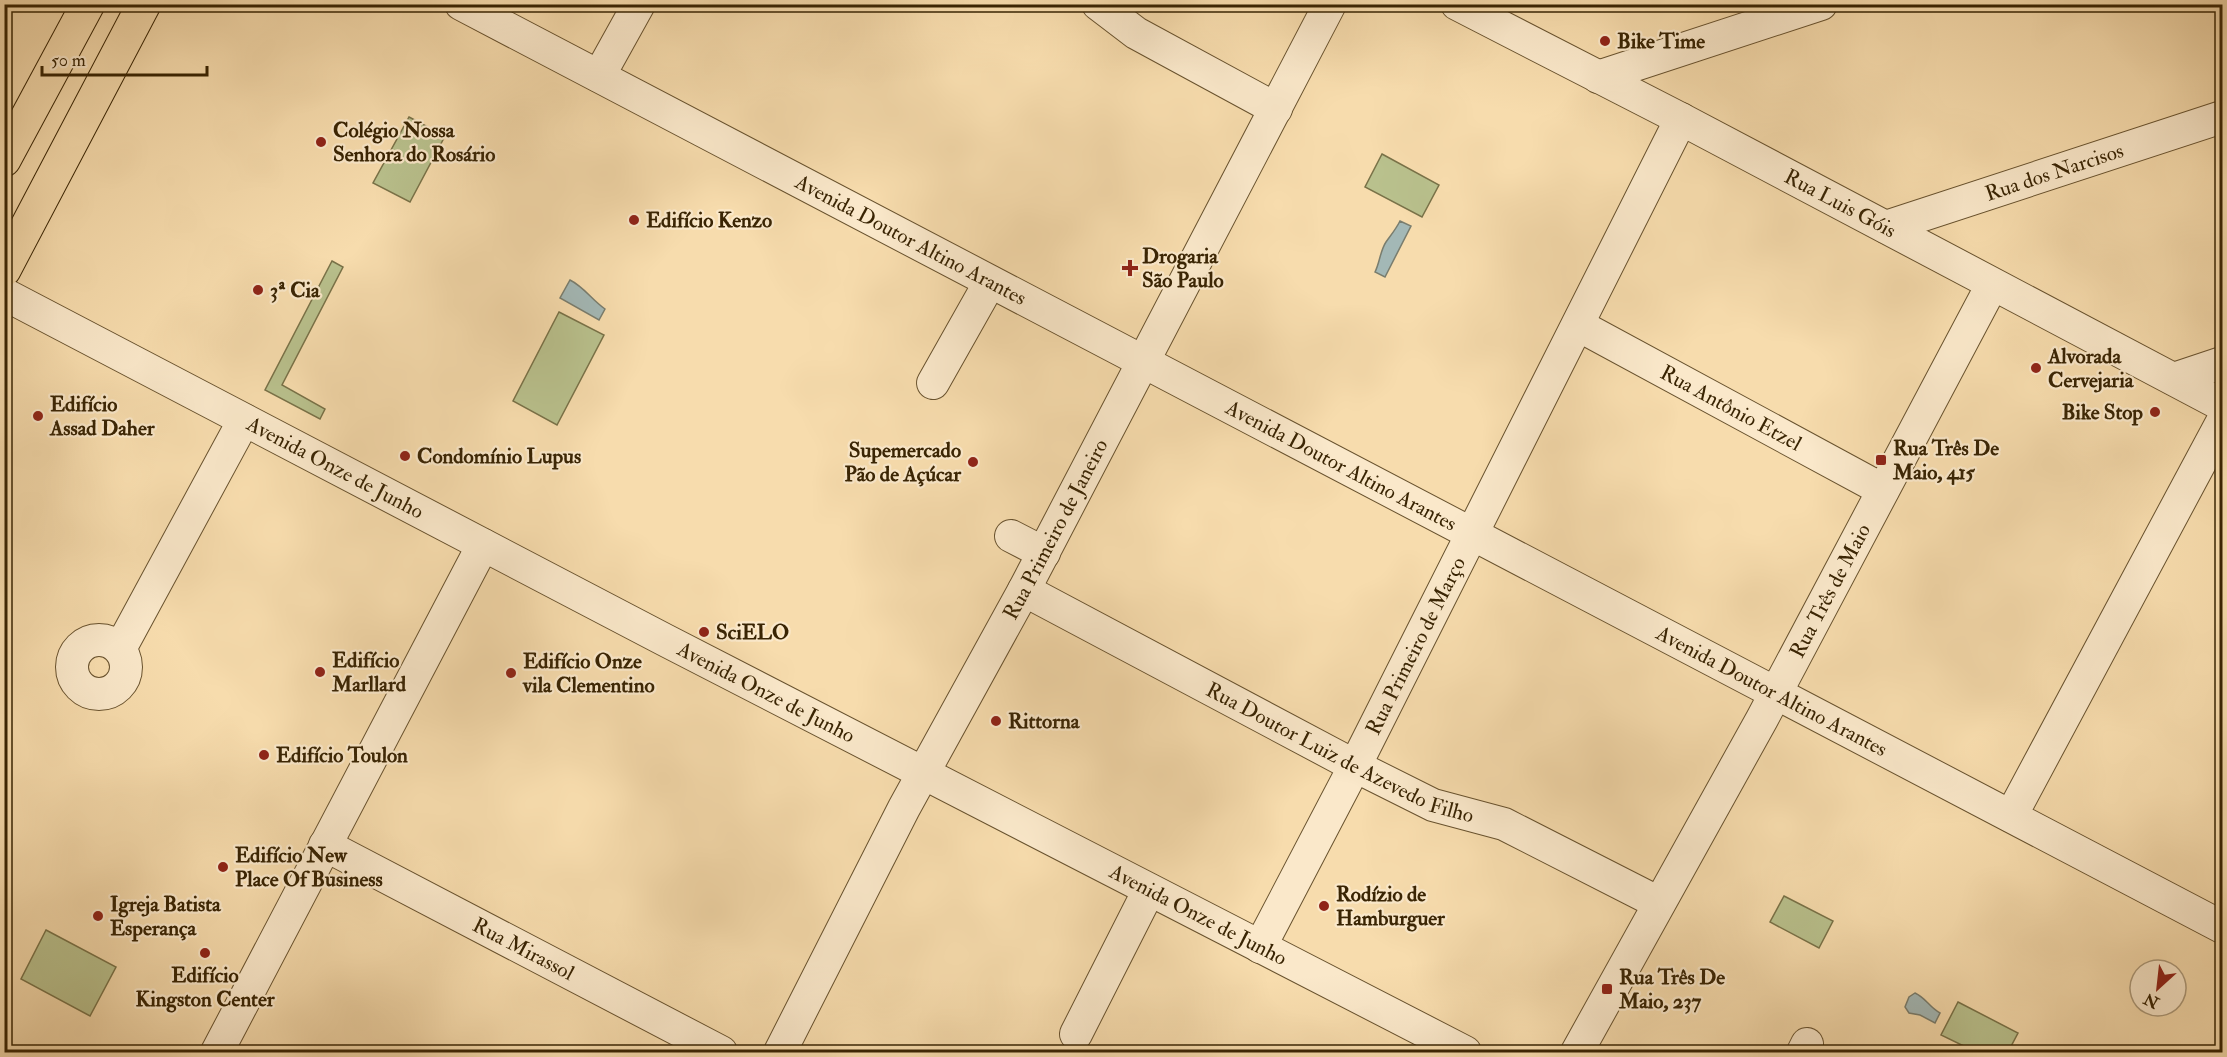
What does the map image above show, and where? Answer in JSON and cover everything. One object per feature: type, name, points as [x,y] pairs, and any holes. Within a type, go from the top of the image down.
[{"type":"main road","points":[[4,160],[88,4]]},
{"type":"main road","points":[[4,270],[144,4]]},
{"type":"street","name":"Avenida Doutor Altino Arantes","points":[[461,4],[2223,927]]},
{"type":"street","points":[[599,76],[639,4]]},
{"type":"street","points":[[1098,4],[1136,33],[1276,109]]},
{"type":"street","name":"Rua Primeiro de Janeiro","points":[[780,1053],[922,773],[1044,553],[1330,4]]},
{"type":"street","name":"Rua Luis Góis","points":[[1457,4],[1681,119],[2223,405]]},
{"type":"street","points":[[1598,77],[1821,4]]},
{"type":"street","name":"Rua dos Narcisos","points":[[1886,227],[2223,117]]},
{"type":"street","name":"Rua Primeiro de Março","points":[[1260,947],[1681,119]]},
{"type":"street","points":[[933,383],[990,282]]},
{"type":"street","name":"Rua Três de Maio","points":[[1577,1053],[1776,693],[1992,285]]},
{"type":"street","name":"Avenida Onze de Junho","points":[[4,294],[483,545],[1465,1053]]},
{"type":"street","name":"Rua Antônio Etzel","points":[[1578,325],[1883,490]]},
{"type":"street","points":[[2174,379],[2223,363]]},
{"type":"street","points":[[120,649],[244,420]]},
{"type":"street","points":[[2011,816],[2223,422]]},
{"type":"street","points":[[1011,536],[1044,553]]},
{"type":"street","points":[[217,1053],[483,545]]},
{"type":"street","name":"Rua Doutor Luiz de Azevedo Filho","points":[[1024,590],[1354,766],[1432,805],[1504,824],[1659,903]]},
{"type":"street","name":"Rua Mirassol","points":[[325,844],[721,1053]]},
{"type":"street","points":[[1076,1034],[1149,890]]},
{"type":"green space","points":[[409,117],[445,136],[410,202],[373,183]]},
{"type":"green space","points":[[1382,154],[1439,185],[1422,217],[1365,187]]},
{"type":"green space","points":[[332,261],[343,267],[282,385],[325,409],[320,419],[265,390]]},
{"type":"green space","points":[[559,312],[604,335],[557,425],[513,401]]},
{"type":"green space","points":[[1784,896],[1833,921],[1819,948],[1770,922]]},
{"type":"green space","points":[[46,930],[116,967],[90,1016],[21,979]]},
{"type":"green space","points":[[1958,1002],[2018,1033],[2008,1052],[1976,1052],[1941,1035]]},
{"type":"shaded area","points":[[1400,221],[1411,226],[1385,277],[1375,272],[1384,245]]},
{"type":"shaded area","points":[[570,280],[605,309],[599,320],[560,298]]},
{"type":"shaded area","points":[[1915,993],[1940,1013],[1935,1023],[1920,1015],[1909,1013],[1905,1007],[1909,997]]},
{"type":"place","name":"Bike Time","points":[[1605,41]]},
{"type":"place","name":"Colégio Nossa Senhora do Rosário","points":[[321,142]]},
{"type":"place","name":"Edifício Kenzo","points":[[634,220]]},
{"type":"place","name":"Drogaria São Paulo","points":[[1130,268]]},
{"type":"place","name":"3ª Cia","points":[[258,290]]},
{"type":"place","name":"Alvorada Cervejaria","points":[[2036,368]]},
{"type":"place","name":"Bike Stop","points":[[2155,412]]},
{"type":"place","name":"Edifício Assad Daher","points":[[38,416]]},
{"type":"place","name":"Condomínio Lupus","points":[[405,456]]},
{"type":"place","name":"Rua Três De Maio, 415","points":[[1881,460]]},
{"type":"place","name":"Supemercado Pão de Açúcar","points":[[973,462]]},
{"type":"place","name":"SciELO","points":[[704,632]]},
{"type":"place","name":"Edifício Marllard","points":[[320,672]]},
{"type":"place","name":"Edifício Onze vila Clementino","points":[[511,673]]},
{"type":"place","name":"Rittorna","points":[[996,721]]},
{"type":"place","name":"Edifício Toulon","points":[[264,755]]},
{"type":"place","name":"Edifício New Place Of Business","points":[[223,867]]},
{"type":"place","name":"Rodízio de Hamburguer","points":[[1324,906]]},
{"type":"place","name":"Igreja Batista Esperança","points":[[98,916]]},
{"type":"place","name":"Edifício Kingston Center","points":[[205,953]]},
{"type":"place","name":"Rua Três De Maio, 237","points":[[1607,989]]}]
